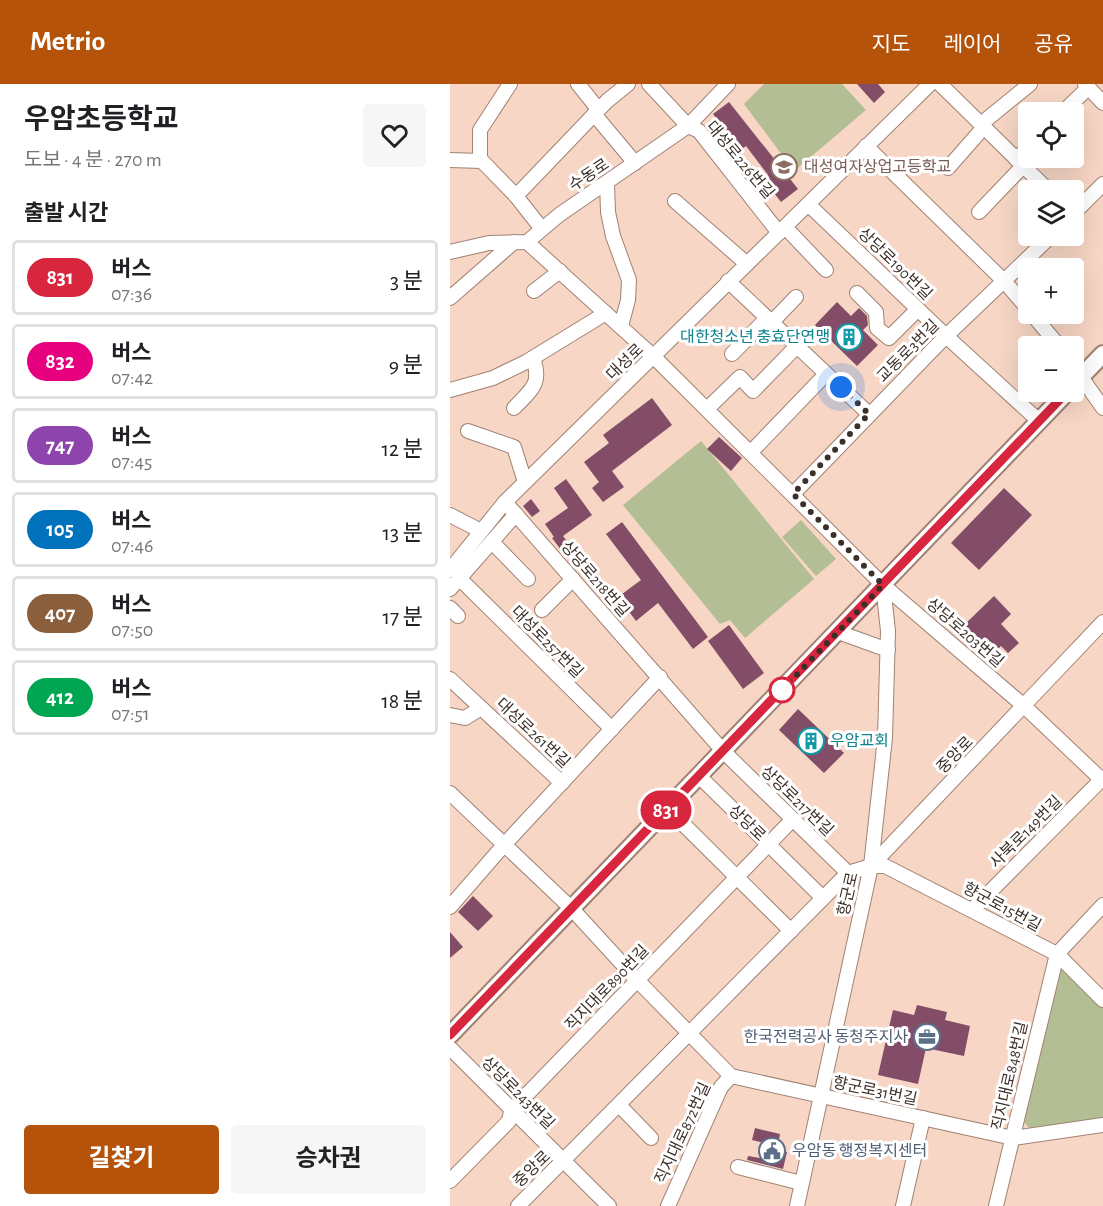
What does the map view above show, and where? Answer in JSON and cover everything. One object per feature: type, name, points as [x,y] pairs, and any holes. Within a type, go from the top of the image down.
[{"type":"main road","points":[[1084,369],[1103,354]]},
{"type":"main road","points":[[450,1035],[1057,402]]},
{"type":"street","points":[[480,160],[480,130],[510,84]]},
{"type":"street","points":[[579,84],[635,163]]},
{"type":"street","name":"대성로226번길","points":[[650,84],[688,126],[699,131],[782,230],[826,270]]},
{"type":"street","name":"수동로","points":[[450,298],[521,242],[688,126],[728,84]]},
{"type":"street","name":"대성로","points":[[453,579],[481,531],[505,502],[930,84]]},
{"type":"street","points":[[940,84],[1018,161]]},
{"type":"street","points":[[948,168],[982,125],[1030,84]]},
{"type":"street","points":[[516,195],[621,86]]},
{"type":"street","points":[[1072,102],[1086,86],[1103,104]]},
{"type":"street","points":[[866,146],[1005,281],[1018,297]]},
{"type":"street","points":[[450,160],[482,160],[516,195],[542,229]]},
{"type":"street","points":[[979,212],[1018,165]]},
{"type":"street","points":[[1025,168],[1038,180]]},
{"type":"street","points":[[607,183],[608,212],[613,236],[629,280],[628,300],[621,326]]},
{"type":"street","points":[[1084,203],[1103,184]]},
{"type":"street","points":[[675,201],[747,264]]},
{"type":"street","name":"상당로190번길","points":[[808,204],[1039,421]]},
{"type":"street","points":[[450,252],[489,243],[521,242]]},
{"type":"street","name":"상당로203번길","points":[[521,242],[560,271],[621,326],[883,585],[1024,706],[1102,779]]},
{"type":"street","name":"교동로3번길","points":[[793,494],[946,336],[1041,246]]},
{"type":"street","points":[[534,291],[560,271]]},
{"type":"street","points":[[728,281],[869,414]]},
{"type":"street","points":[[858,293],[876,312],[877,327],[889,338],[918,309]]},
{"type":"street","points":[[732,354],[796,297]]},
{"type":"street","points":[[451,387],[493,378],[533,358],[606,313]]},
{"type":"street","points":[[1040,324],[1050,336]]},
{"type":"street","points":[[707,409],[740,377],[753,391],[797,346]]},
{"type":"street","points":[[514,408],[535,386],[538,371],[533,358]]},
{"type":"street","points":[[751,452],[826,374]]},
{"type":"street","points":[[1084,385],[1103,408]]},
{"type":"street","points":[[468,431],[514,447],[525,482]]},
{"type":"street","name":"상당로218번길","points":[[505,502],[723,751]]},
{"type":"street","points":[[453,579],[492,542],[516,514]]},
{"type":"street","points":[[450,515],[481,531]]},
{"type":"street","points":[[492,542],[528,579]]},
{"type":"street","name":"대성로257번길","points":[[453,579],[612,729]]},
{"type":"street","points":[[542,610],[573,579]]},
{"type":"street","name":"향군로","points":[[796,1206],[871,866],[885,738],[888,631],[883,585]]},
{"type":"street","name":"중앙로","points":[[518,1206],[848,873],[871,866],[1103,622]]},
{"type":"street","points":[[838,632],[888,650]]},
{"type":"street","points":[[450,907],[503,846],[660,677]]},
{"type":"street","name":"대성로261번길","points":[[450,679],[562,783]]},
{"type":"street","name":"대성로261번길","points":[[450,715],[465,718],[482,708]]},
{"type":"street","name":"상당로217번길","points":[[723,751],[848,873]]},
{"type":"street","name":"상당로","points":[[699,776],[769,844]]},
{"type":"street","name":"사북로149번길","points":[[972,909],[1102,779]]},
{"type":"street","points":[[450,793],[503,846],[572,909],[638,981],[731,1076]]},
{"type":"street","points":[[668,809],[791,931]]},
{"type":"street","name":"직지대로890번길","points":[[450,1181],[509,1121],[511,1111],[792,820]]},
{"type":"street","points":[[769,844],[823,898]]},
{"type":"street","name":"향군로15번길","points":[[871,866],[885,866],[1057,954],[1103,1000]]},
{"type":"street","points":[[1057,954],[1103,905]]},
{"type":"street","name":"직지대로848번길","points":[[996,1206],[1057,954]]},
{"type":"street","name":"상당로243번길","points":[[450,1048],[609,1206]]},
{"type":"street","name":"향군로31번길","points":[[731,1076],[1012,1138],[1103,1125]]},
{"type":"street","name":"직지대로872번길","points":[[668,1206],[721,1087],[731,1076]]},
{"type":"street","points":[[619,1105],[651,1138]]},
{"type":"street","name":"향군로31번길","points":[[903,1206],[923,1118]]},
{"type":"street","points":[[738,1167],[801,1183]]},
{"type":"green space","points":[[764,84],[842,84],[866,110],[794,171],[744,104]]},
{"type":"green space","points":[[701,441],[814,579],[745,638],[730,620],[720,624],[623,505]]},
{"type":"green space","points":[[801,520],[836,559],[816,576],[782,537]]},
{"type":"green space","points":[[1063,968],[1103,1007],[1103,1120],[1030,1129],[1024,1122],[1054,977]]},
{"type":"building","points":[[857,84],[878,84],[885,92],[874,103]]},
{"type":"building","points":[[729,102],[798,189],[781,202],[763,179],[768,175],[746,146],[741,150],[713,114]]},
{"type":"building","name":"대한청소년 충효단연맹","points":[[837,302],[851,316],[859,308],[867,316],[868,325],[863,330],[878,345],[857,366],[815,325]]},
{"type":"building","points":[[652,398],[672,425],[612,471],[624,487],[603,502],[592,488],[599,482],[584,462],[609,443],[603,435]]},
{"type":"building","points":[[719,437],[742,458],[731,471],[707,449]]},
{"type":"building","points":[[566,479],[592,515],[563,536],[575,552],[567,558],[545,524],[568,508],[554,488]]},
{"type":"building","points":[[1004,488],[1032,515],[979,570],[951,543]]},
{"type":"building","points":[[531,499],[540,511],[532,517],[523,506]]},
{"type":"building","points":[[622,522],[708,637],[693,649],[658,603],[636,621],[618,597],[641,580],[606,534]]},
{"type":"building","points":[[994,596],[1011,614],[1001,624],[1019,643],[1008,653],[1001,646],[992,655],[983,647],[981,649],[964,632],[966,629],[963,626]]},
{"type":"building","points":[[729,625],[764,673],[743,689],[708,641]]},
{"type":"building","name":"우암교회","points":[[798,709],[844,753],[824,773],[779,730]]},
{"type":"building","points":[[473,896],[493,916],[478,931],[458,912]]},
{"type":"building","points":[[450,932],[463,947],[450,958]]},
{"type":"building","name":"한국전력공사 동청주지사","points":[[917,1005],[947,1012],[945,1020],[970,1026],[964,1056],[926,1048],[918,1084],[878,1075],[893,1010],[914,1015]]},
{"type":"building","name":"우암동 행정복지센터","points":[[755,1128],[780,1134],[777,1150],[787,1152],[783,1169],[747,1160],[748,1156],[760,1158],[764,1143],[752,1140]]},
{"type":"bus line","name":"831","points":[[450,1035],[1057,402]]},
{"type":"place","name":"대성여자상업고등학교","points":[[784,167]]},
{"type":"place","name":"대한청소년 충효단연맹","points":[[849,337]]},
{"type":"place","name":"우암교회","points":[[811,741]]},
{"type":"place","name":"한국전력공사 동청주지사","points":[[927,1037]]},
{"type":"place","name":"우암동 행정복지센터","points":[[772,1151]]},
{"type":"route","points":[[782,690],[883,585],[793,494],[869,414],[841,387]]}]
